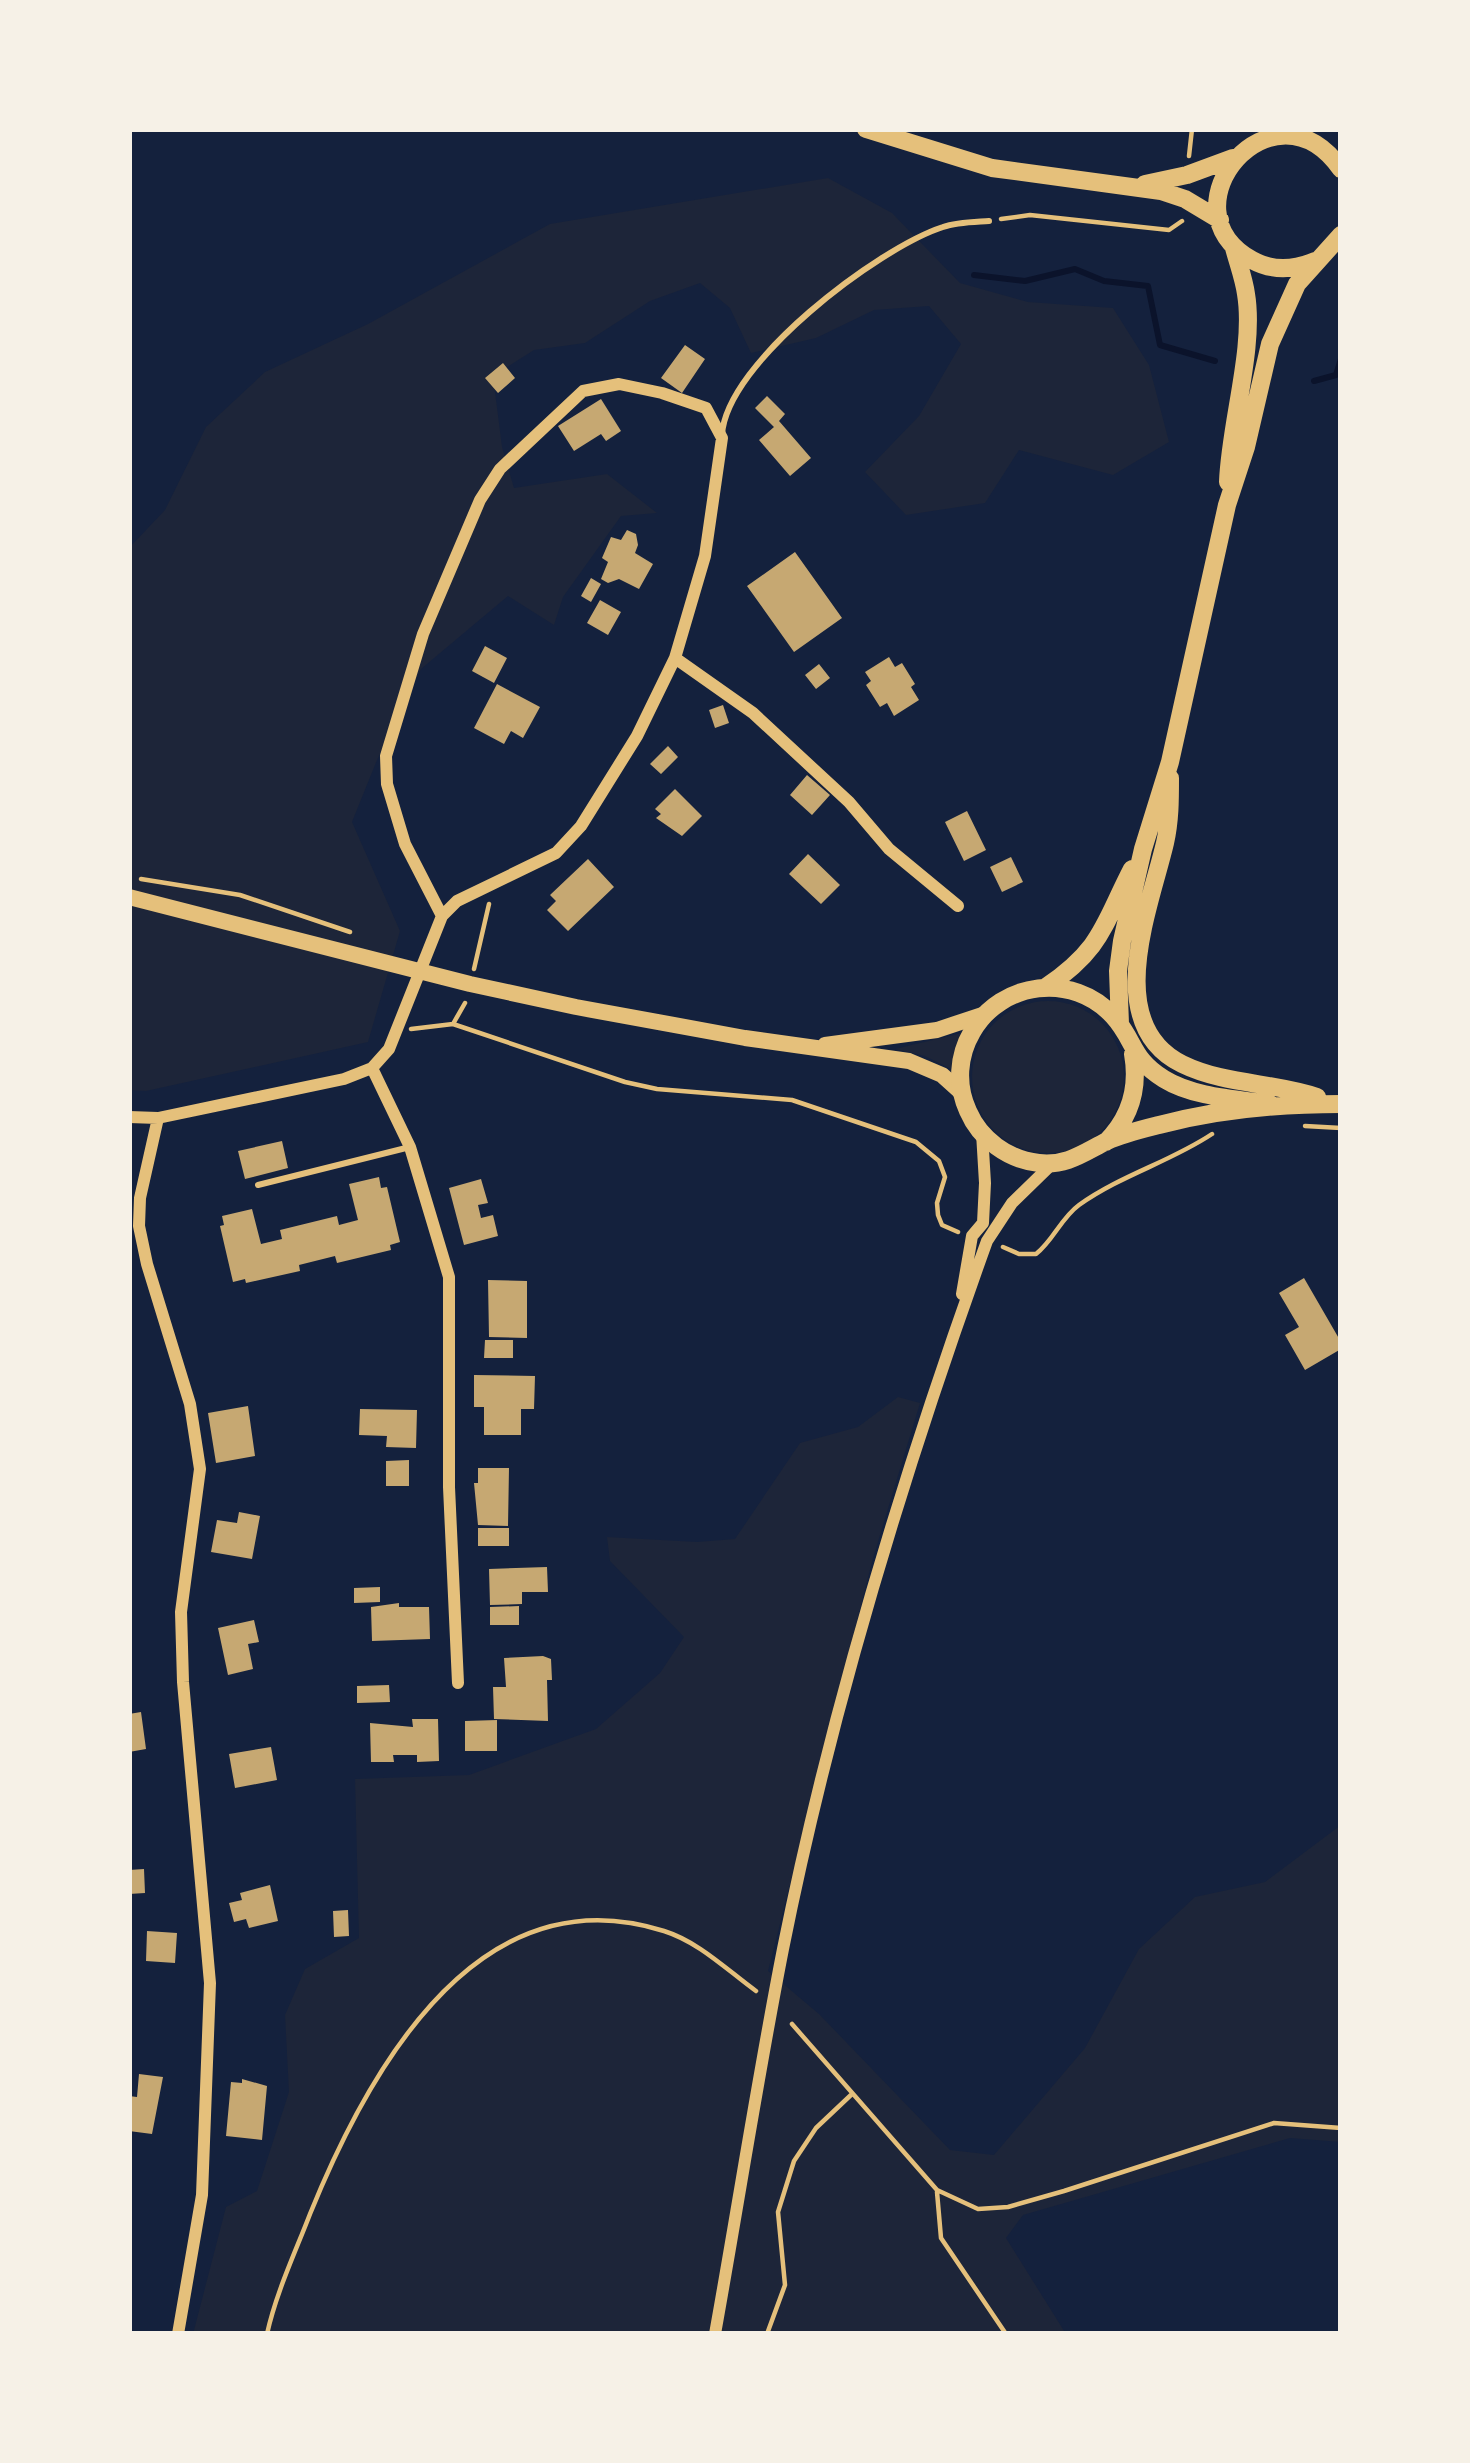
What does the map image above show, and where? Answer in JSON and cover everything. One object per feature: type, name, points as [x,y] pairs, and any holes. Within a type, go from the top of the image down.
[{"type":"main road","points":[[866,129],[992,168],[1134,186],[1185,200],[1220,220]]},
{"type":"main road","points":[[1134,186],[1187,175],[1235,157],[1260,140],[1313,129]]},
{"type":"main road","points":[[1289,136],[1318,145],[1341,169]]},
{"type":"main road","points":[[1227,505],[1230,442],[1247,329],[1246,296],[1233,245],[1220,220],[1221,182],[1235,157]]},
{"type":"main road","points":[[1120,1024],[1122,941],[1170,762],[1227,505],[1276,328],[1297,284],[1341,235]]},
{"type":"main road","points":[[1233,245],[1248,258],[1276,268],[1315,261]]},
{"type":"main road","points":[[1170,762],[1171,813],[1138,958],[1138,999],[1146,1027],[1169,1057],[1185,1066],[1340,1104]]},
{"type":"main road","points":[[1046,987],[1084,957],[1105,931],[1143,849]]},
{"type":"main road","points":[[1106,1142],[1126,1116],[1136,1069],[1120,1024],[1105,1007],[1085,995],[1046,987],[1015,994],[985,1014],[964,1051],[962,1093],[982,1133],[1014,1156],[1054,1163],[1078,1158],[1106,1142],[1157,1125],[1270,1105],[1340,1104]]},
{"type":"main road","points":[[1133,1053],[1167,1081],[1270,1105]]},
{"type":"street","points":[[129,1118],[158,1118],[344,1079],[372,1068],[389,1049],[442,916],[457,902],[556,853],[581,826],[637,736],[675,658],[705,556],[722,438],[706,408],[662,392],[619,384],[583,391],[500,469],[480,500],[423,634],[386,756],[387,784],[405,844],[442,916]]},
{"type":"street","points":[[675,658],[753,713],[849,802],[889,849],[958,906]]},
{"type":"street","points":[[129,897],[576,1007],[909,1060],[942,1076],[962,1093]]},
{"type":"street","points":[[818,1047],[937,1030],[985,1014]]},
{"type":"street","points":[[372,1068],[410,1147],[449,1277],[449,1487],[458,1683]]},
{"type":"street","points":[[158,1118],[140,1198],[140,1226],[190,1404],[200,1469],[181,1612],[209,1983],[202,2195],[178,2334]]},
{"type":"street","points":[[957,1324],[972,1236],[983,1223],[982,1133]]},
{"type":"street","points":[[715,2334],[783,1947],[837,1719],[957,1324],[987,1241],[1012,1203],[1054,1163]]},
{"type":"lane","points":[[722,438],[728,405],[740,385],[788,330],[880,261],[944,226],[989,220]]},
{"type":"lane","points":[[258,1185],[410,1147]]},
{"type":"path","points":[[1187,175],[1192,129]]},
{"type":"path","points":[[989,220],[1030,215],[1169,230],[1181,224],[1185,200]]},
{"type":"path","points":[[129,878],[239,895],[350,932]]},
{"type":"path","points":[[453,1024],[625,1082],[792,1100],[916,1142],[939,1160],[945,1177],[937,1203],[942,1225],[972,1236]]},
{"type":"path","points":[[1297,1125],[1341,1128]]},
{"type":"path","points":[[987,1241],[1019,1254],[1036,1254],[1075,1208],[1128,1174],[1183,1152],[1221,1128]]},
{"type":"path","points":[[267,2334],[322,2183],[368,2086],[441,1995],[490,1952],[550,1927],[586,1922],[638,1924],[697,1946],[756,1991]]},
{"type":"path","points":[[791,2024],[937,2190],[978,2209],[1008,2207],[1274,2123],[1341,2128]]},
{"type":"path","points":[[767,2334],[785,2284],[778,2212],[794,2161],[816,2128],[852,2094]]},
{"type":"path","points":[[937,2190],[941,2239],[1006,2334]]},
{"type":"shaded area","points":[[828,178],[892,213],[960,283],[1028,302],[1113,308],[1149,365],[1169,442],[1113,475],[1019,450],[985,503],[906,515],[865,472],[919,416],[961,344],[929,306],[874,310],[816,338],[751,353],[730,308],[700,283],[650,301],[585,343],[534,350],[493,376],[502,447],[514,488],[607,474],[657,513],[621,516],[563,597],[554,625],[508,596],[421,669],[352,822],[400,931],[368,1042],[146,1091],[129,1090],[129,548],[165,510],[206,427],[265,372],[368,324],[550,224]]},
{"type":"shaded area","points":[[1048,1001],[1077,1007],[1102,1023],[1118,1048],[1124,1077],[1118,1106],[1102,1131],[1077,1147],[1048,1153],[1019,1147],[994,1131],[978,1106],[972,1077],[978,1048],[994,1023],[1019,1007]]},
{"type":"shaded area","points":[[962,1033],[951,1069],[895,1049]]},
{"type":"shaded area","points":[[898,1397],[920,1403],[873,1558],[768,1971],[819,2014],[950,2150],[994,2155],[1085,2048],[1139,1949],[1195,1897],[1265,1882],[1341,1825],[1341,2142],[1290,2138],[1023,2215],[1006,2238],[1066,2334],[193,2334],[226,2207],[257,2191],[289,2092],[285,2015],[305,1969],[359,1938],[355,1779],[469,1775],[596,1729],[660,1673],[684,1637],[610,1561],[607,1537],[735,1539],[800,1443],[858,1427]]},
{"type":"building","points":[[685,345],[705,359],[682,393],[661,378]]},
{"type":"building","points":[[503,363],[515,378],[498,393],[485,378]]},
{"type":"building","points":[[767,396],[785,414],[779,421],[811,458],[790,476],[759,440],[774,427],[755,408]]},
{"type":"building","points":[[601,399],[621,431],[606,441],[601,434],[574,451],[558,426]]},
{"type":"building","points":[[627,530],[636,534],[635,553],[653,564],[639,589],[619,579],[608,583],[601,579],[608,562],[602,558],[611,537],[621,540]]},
{"type":"building","points":[[795,552],[842,618],[794,652],[747,586]]},
{"type":"building","points":[[591,578],[601,584],[591,602],[581,596]]},
{"type":"building","points":[[600,600],[621,612],[608,635],[587,623]]},
{"type":"building","points":[[485,646],[507,658],[494,683],[472,671]]},
{"type":"building","points":[[889,657],[895,667],[902,663],[919,700],[894,716],[887,703],[880,707],[866,685],[871,681],[865,672]]},
{"type":"building","points":[[819,664],[830,678],[816,689],[805,675]]},
{"type":"building","points":[[497,684],[540,707],[523,738],[511,731],[504,744],[474,728]]},
{"type":"building","points":[[723,705],[729,723],[715,728],[709,710]]},
{"type":"building","points":[[668,746],[678,757],[661,774],[650,764]]},
{"type":"building","points":[[807,775],[830,795],[812,815],[790,795]]},
{"type":"building","points":[[675,789],[702,816],[682,836],[656,818],[661,814],[655,809]]},
{"type":"building","points":[[967,811],[986,850],[964,861],[945,822]]},
{"type":"building","points":[[808,854],[840,885],[821,904],[789,874]]},
{"type":"building","points":[[1011,857],[1023,882],[1002,892],[990,867]]},
{"type":"building","points":[[588,859],[614,887],[568,931],[547,910],[556,901],[550,895]]},
{"type":"building","points":[[282,1141],[288,1168],[245,1179],[238,1151]]},
{"type":"building","points":[[379,1177],[381,1188],[387,1187],[400,1242],[390,1245],[391,1250],[337,1263],[335,1256],[299,1265],[300,1271],[233,1282],[220,1226],[224,1225],[222,1216],[252,1209],[261,1244],[282,1239],[280,1230],[337,1216],[339,1225],[358,1220],[349,1184]]},
{"type":"building","points":[[481,1179],[488,1203],[478,1205],[481,1218],[493,1215],[498,1236],[464,1245],[449,1188]]},
{"type":"building","points":[[1304,1278],[1341,1342],[1341,1349],[1305,1370],[1285,1335],[1299,1327],[1279,1293]]},
{"type":"building","points":[[488,1280],[527,1281],[527,1338],[489,1337]]},
{"type":"building","points":[[485,1340],[513,1340],[513,1358],[484,1358]]},
{"type":"building","points":[[474,1375],[535,1376],[534,1409],[521,1409],[521,1435],[484,1435],[484,1407],[474,1407]]},
{"type":"building","points":[[248,1406],[255,1456],[216,1463],[208,1413]]},
{"type":"building","points":[[360,1409],[417,1410],[416,1448],[386,1447],[387,1436],[359,1435]]},
{"type":"building","points":[[409,1460],[409,1486],[386,1486],[386,1461]]},
{"type":"building","points":[[478,1468],[509,1468],[508,1526],[478,1525],[474,1483],[478,1483]]},
{"type":"building","points":[[239,1512],[260,1516],[252,1559],[211,1552],[217,1520],[237,1523]]},
{"type":"building","points":[[478,1528],[509,1528],[509,1546],[478,1546]]},
{"type":"building","points":[[547,1567],[548,1592],[522,1592],[522,1604],[490,1605],[489,1569]]},
{"type":"building","points":[[380,1587],[380,1602],[354,1603],[354,1588]]},
{"type":"building","points":[[399,1603],[399,1607],[429,1607],[430,1639],[372,1641],[371,1607]]},
{"type":"building","points":[[519,1606],[519,1625],[490,1625],[490,1607]]},
{"type":"building","points":[[254,1620],[259,1642],[248,1644],[253,1669],[228,1675],[218,1628]]},
{"type":"building","points":[[504,1658],[551,1659],[548,1721],[494,1719],[493,1687],[506,1687]]},
{"type":"building","points":[[389,1685],[390,1702],[357,1703],[357,1686]]},
{"type":"building","points":[[141,1712],[146,1749],[129,1752],[129,1714]]},
{"type":"building","points":[[412,1719],[438,1719],[439,1761],[417,1762],[417,1755],[393,1755],[394,1762],[371,1762],[370,1723],[413,1727]]},
{"type":"building","points":[[497,1720],[497,1751],[465,1751],[465,1721]]},
{"type":"building","points":[[271,1747],[277,1780],[235,1788],[229,1754]]},
{"type":"building","points":[[144,1869],[145,1893],[129,1894],[129,1870]]},
{"type":"building","points":[[270,1885],[278,1921],[249,1928],[246,1919],[234,1922],[229,1903],[242,1900],[240,1893]]},
{"type":"building","points":[[348,1910],[349,1936],[334,1937],[333,1911]]},
{"type":"building","points":[[147,1931],[177,1933],[175,1963],[146,1961]]},
{"type":"building","points":[[139,2074],[163,2077],[152,2134],[129,2131],[129,2096],[137,2097]]},
{"type":"building","points":[[242,2079],[267,2086],[262,2140],[226,2136],[231,2082],[242,2083]]},
{"type":"waterway","points":[[974,275],[1025,281],[1075,269],[1104,281],[1148,286],[1160,345],[1215,361]]},
{"type":"waterway","points":[[1314,381],[1336,375],[1341,359]]}]
